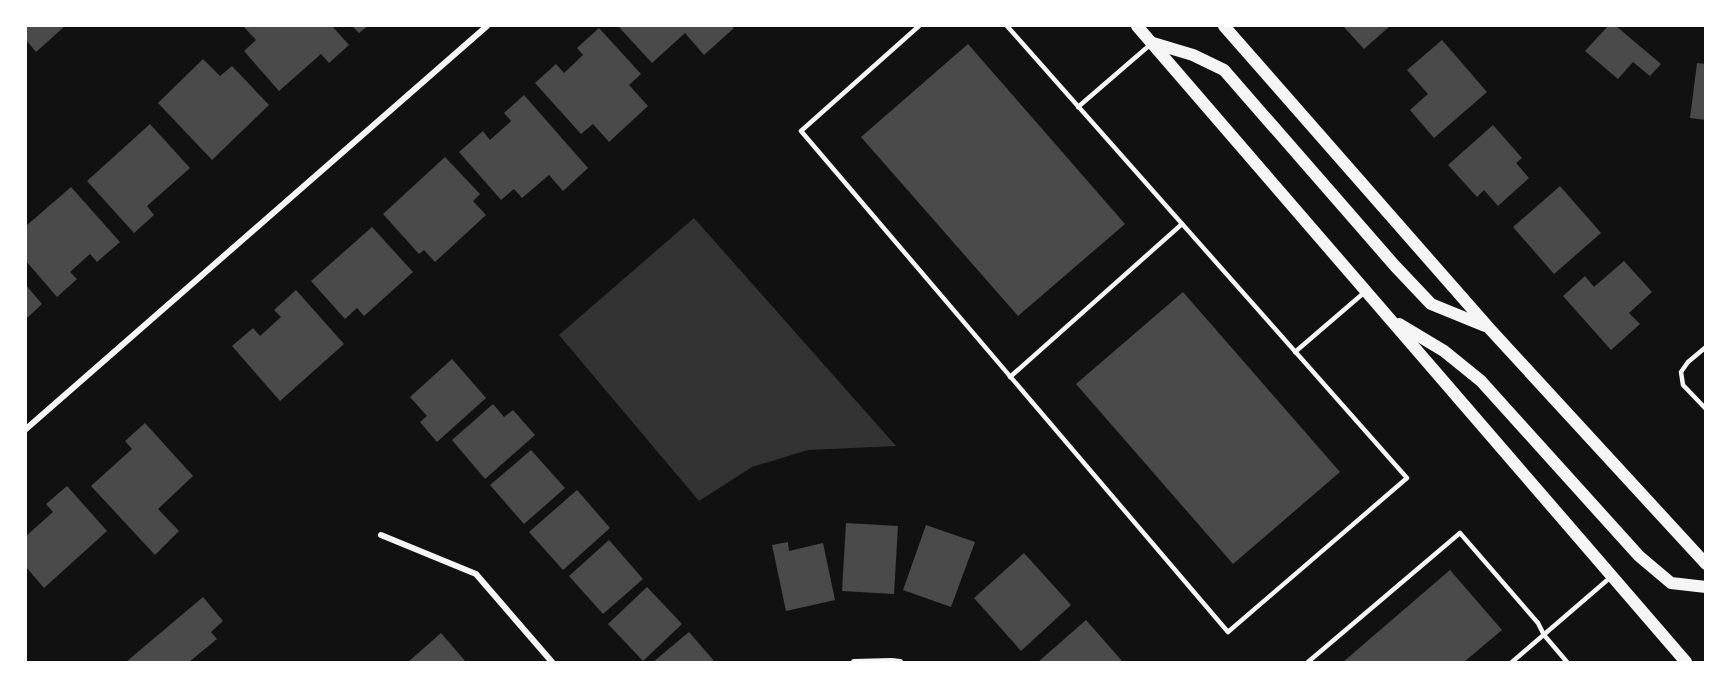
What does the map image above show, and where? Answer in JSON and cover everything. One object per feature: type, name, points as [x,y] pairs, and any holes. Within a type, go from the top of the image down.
[{"type":"main road","points":[[1137,26],[1686,663]]},
{"type":"main road","points":[[1224,26],[1489,328],[1701,552],[1706,564]]},
{"type":"main road","points":[[1152,43],[1193,55],[1224,70],[1431,304],[1489,328]]},
{"type":"main road","points":[[1388,317],[1444,351],[1481,381],[1639,556],[1671,583],[1706,587]]},
{"type":"street","points":[[26,429],[487,26]]},
{"type":"street","points":[[381,535],[476,574],[552,663]]},
{"type":"street","points":[[854,663],[892,661],[900,663]]},
{"type":"lane","points":[[919,26],[801,131],[1228,632],[1407,478],[1007,26]]},
{"type":"lane","points":[[1078,107],[1152,43]]},
{"type":"lane","points":[[1010,377],[1182,224]]},
{"type":"lane","points":[[1295,352],[1366,291]]},
{"type":"lane","points":[[1706,346],[1688,362],[1681,372],[1683,385],[1706,409]]},
{"type":"lane","points":[[1308,663],[1461,533],[1538,623],[1544,635],[1567,663]]},
{"type":"lane","points":[[1512,663],[1612,576]]},
{"type":"shaded area","points":[[694,218],[896,446],[808,450],[752,467],[699,501],[559,335]]},
{"type":"building","points":[[26,26],[65,26],[36,52],[26,40]]},
{"type":"building","points":[[243,26],[332,26],[349,45],[329,63],[321,54],[279,91],[244,51],[256,40]]},
{"type":"building","points":[[352,26],[368,26],[359,33]]},
{"type":"building","points":[[618,26],[731,26],[734,28],[704,55],[685,33],[652,63]]},
{"type":"building","points":[[1343,26],[1390,26],[1364,49]]},
{"type":"building","points":[[1608,26],[1616,26],[1661,64],[1650,76],[1633,62],[1618,79],[1585,51]]},
{"type":"building","points":[[599,28],[641,74],[629,85],[648,106],[609,142],[593,124],[581,134],[535,83],[556,64],[564,73],[583,55],[577,48]]},
{"type":"building","points":[[1442,40],[1487,92],[1434,138],[1410,110],[1428,94],[1407,70]]},
{"type":"building","points":[[968,44],[1125,224],[1018,316],[861,137]]},
{"type":"building","points":[[203,59],[220,76],[232,66],[269,105],[212,160],[158,103]]},
{"type":"building","points":[[1697,63],[1706,64],[1706,120],[1690,118]]},
{"type":"building","points":[[524,95],[588,168],[563,191],[549,175],[522,198],[514,189],[501,200],[459,152],[483,131],[490,140],[511,121],[504,113]]},
{"type":"building","points":[[150,124],[190,168],[147,206],[154,215],[134,233],[87,181]]},
{"type":"building","points":[[1493,125],[1522,158],[1516,163],[1529,178],[1498,206],[1484,190],[1477,197],[1448,165]]},
{"type":"building","points":[[445,157],[480,194],[473,201],[486,215],[435,262],[424,250],[419,254],[383,214]]},
{"type":"building","points":[[1560,186],[1601,233],[1554,274],[1513,227]]},
{"type":"building","points":[[71,187],[120,242],[97,262],[90,254],[70,272],[77,279],[57,297],[26,261],[26,226]]},
{"type":"building","points":[[372,227],[413,272],[364,316],[357,308],[345,319],[311,281]]},
{"type":"building","points":[[1624,261],[1652,292],[1629,313],[1640,324],[1611,350],[1563,296],[1585,276],[1594,287]]},
{"type":"building","points":[[26,285],[42,304],[26,319]]},
{"type":"building","points":[[296,290],[344,344],[280,401],[232,346],[253,328],[260,336],[281,317],[274,310]]},
{"type":"building","points":[[1183,292],[1340,472],[1233,564],[1076,384]]},
{"type":"building","points":[[452,359],[486,398],[437,442],[420,422],[427,416],[410,397]]},
{"type":"building","points":[[493,404],[504,417],[513,410],[535,435],[485,479],[452,440]]},
{"type":"building","points":[[145,423],[193,476],[158,509],[179,531],[155,555],[91,486],[132,449],[125,441]]},
{"type":"building","points":[[531,450],[565,488],[524,524],[490,485]]},
{"type":"building","points":[[67,486],[107,531],[44,588],[26,567],[26,536],[53,512],[46,504]]},
{"type":"building","points":[[577,490],[610,528],[563,570],[529,532]]},
{"type":"building","points":[[846,523],[898,526],[894,594],[842,591]]},
{"type":"building","points":[[926,525],[975,542],[951,607],[903,590]]},
{"type":"building","points":[[609,540],[643,579],[603,614],[569,576]]},
{"type":"building","points":[[788,542],[789,551],[823,543],[835,600],[786,611],[772,545]]},
{"type":"building","points":[[1024,553],[1071,605],[1021,651],[974,598]]},
{"type":"building","points":[[1450,570],[1502,630],[1464,662],[1343,662]]},
{"type":"building","points":[[647,587],[682,624],[643,661],[608,624]]},
{"type":"building","points":[[203,597],[223,621],[211,632],[217,639],[189,662],[126,662]]},
{"type":"building","points":[[1086,620],[1123,662],[1038,662]]},
{"type":"building","points":[[689,632],[715,662],[653,662]]},
{"type":"building","points":[[441,633],[466,662],[408,662]]}]
